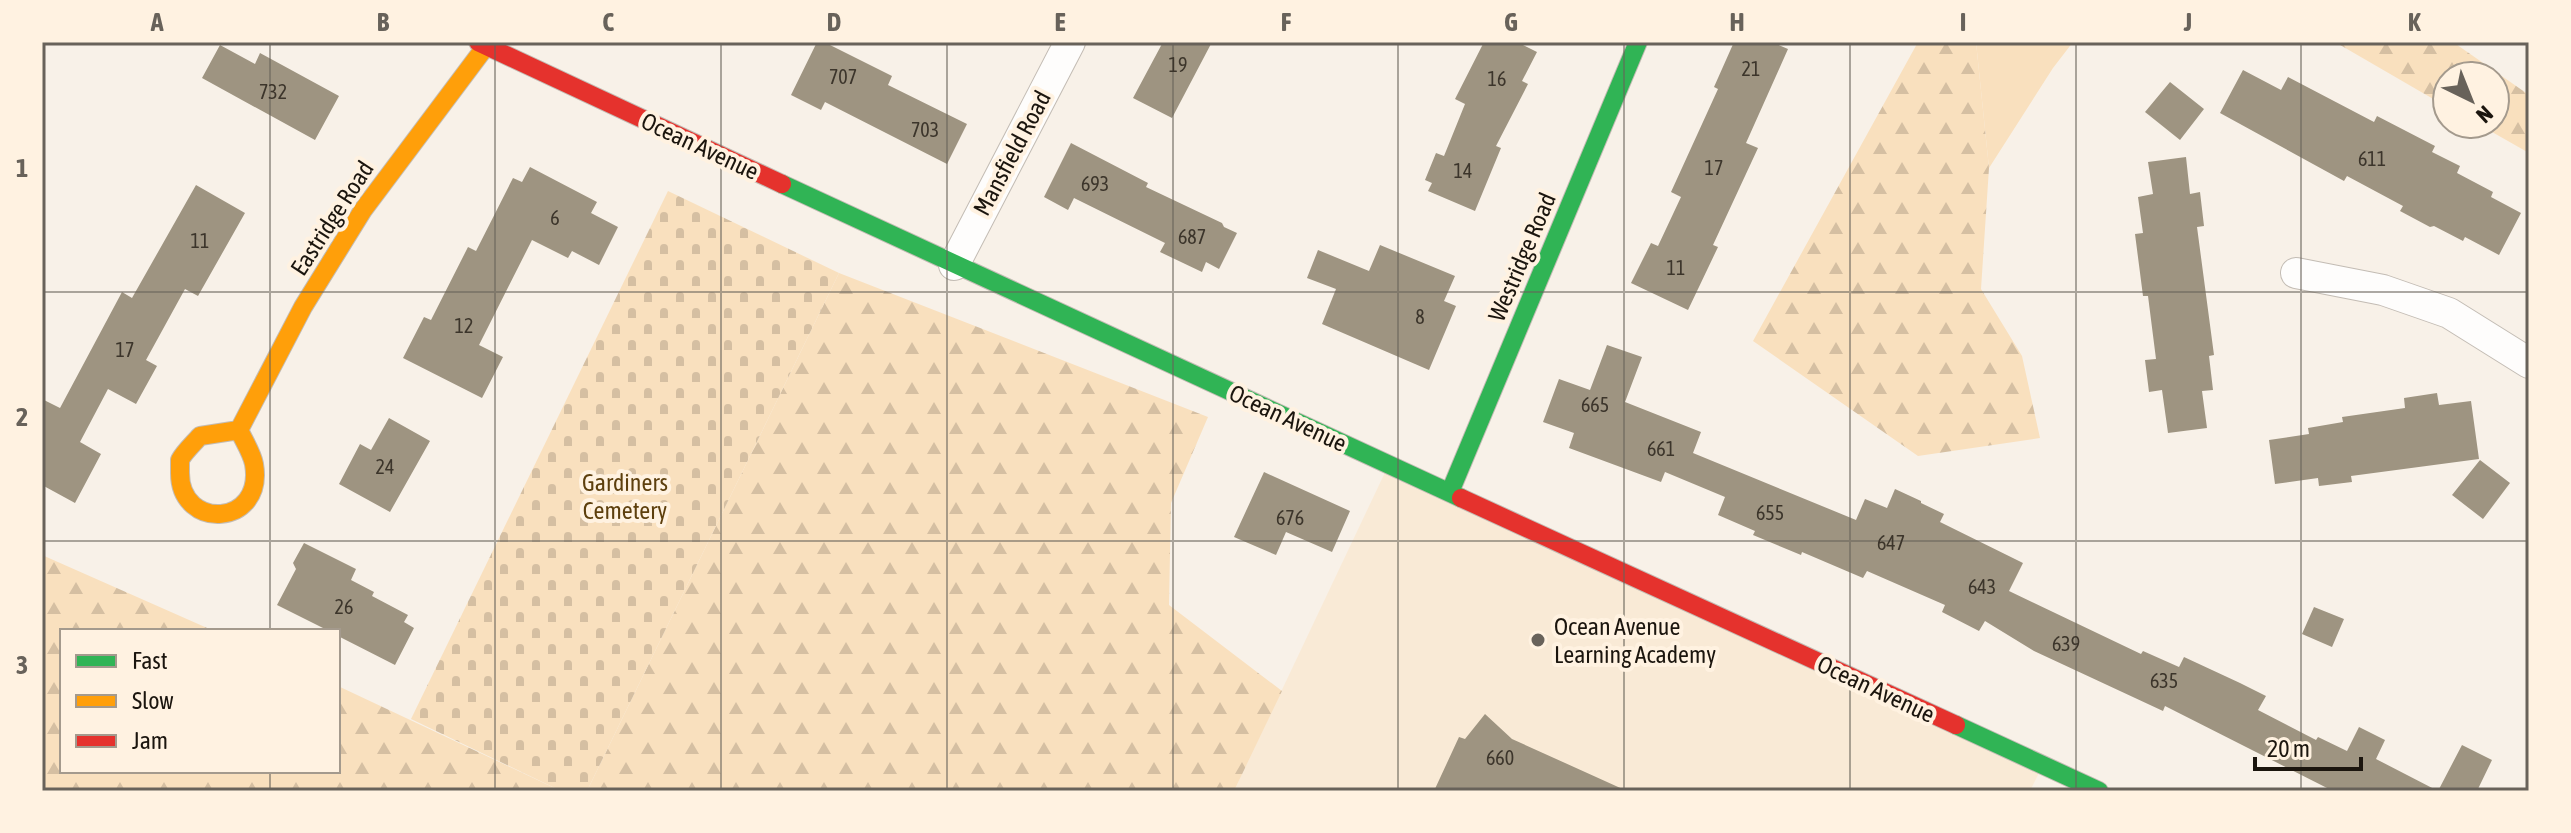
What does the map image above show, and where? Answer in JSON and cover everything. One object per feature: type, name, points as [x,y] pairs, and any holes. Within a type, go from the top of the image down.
[{"type":"main road","name":"Westridge Road","points":[[1450,492],[1638,42]]},
{"type":"main road","name":"Ocean Avenue","points":[[482,44],[954,265],[2099,791]]},
{"type":"main road","name":"Eastridge Road","points":[[239,430],[303,307],[363,210],[482,44]]},
{"type":"main road","points":[[239,430],[254,461],[256,486],[241,509],[218,516],[196,509],[180,485],[180,461],[200,436],[239,430]]},
{"type":"street","name":"Mansfield Road","points":[[954,265],[1070,42]]},
{"type":"street","points":[[2296,273],[2383,290],[2449,313],[2529,363]]},
{"type":"shaded area","name":"Ocean Avenue Learning Academy","points":[[1389,464],[2043,765],[2030,791],[1234,791]]},
{"type":"green space","points":[[1918,42],[1976,42],[1989,168],[1981,289],[2022,356],[2040,438],[1918,456],[1753,341]]},
{"type":"green space","points":[[1976,42],[2073,42],[1989,168]]},
{"type":"green space","points":[[2335,42],[2453,42],[2479,60],[2431,60],[2431,98]]},
{"type":"green space","points":[[2511,82],[2529,95],[2529,153],[2506,140],[2511,140]]},
{"type":"green space","name":"Gardiners Cemetery","points":[[668,191],[839,273],[587,791],[561,791],[411,719]]},
{"type":"green space","points":[[839,273],[1208,417],[1171,503],[1169,605],[1282,691],[1234,791],[587,791]]},
{"type":"green space","points":[[42,555],[209,629],[60,629],[60,773],[340,773],[340,687],[561,791],[42,791]]},
{"type":"building","points":[[817,42],[824,42],[892,76],[888,85],[967,124],[947,164],[825,102],[821,110],[791,95]]},
{"type":"building","points":[[1163,42],[1212,42],[1172,118],[1133,98]]},
{"type":"building","points":[[1484,42],[1517,42],[1537,52],[1522,81],[1528,84],[1496,146],[1501,148],[1475,211],[1428,191],[1432,183],[1425,180],[1436,153],[1444,156],[1465,104],[1455,99]]},
{"type":"building","points":[[1734,42],[1772,42],[1788,49],[1746,143],[1758,148],[1713,245],[1718,247],[1688,310],[1631,283],[1651,243],[1658,246],[1681,197],[1671,192],[1718,89],[1714,87]]},
{"type":"building","points":[[220,45],[255,64],[260,53],[339,96],[315,140],[202,78]]},
{"type":"building","points":[[2243,70],[2281,90],[2288,77],[2374,122],[2377,116],[2435,146],[2432,152],[2460,166],[2457,173],[2493,192],[2491,197],[2521,213],[2499,255],[2465,237],[2463,241],[2434,226],[2430,227],[2400,211],[2403,206],[2347,176],[2344,181],[2220,113]]},
{"type":"building","points":[[2170,82],[2204,109],[2180,140],[2145,112]]},
{"type":"building","points":[[1071,143],[1148,183],[1146,187],[1237,233],[1219,269],[1206,262],[1202,272],[1160,252],[1165,243],[1074,198],[1068,210],[1044,197]]},
{"type":"building","points":[[2186,157],[2190,194],[2200,192],[2204,226],[2197,227],[2214,355],[2209,356],[2213,390],[2202,391],[2207,428],[2168,433],[2162,390],[2149,392],[2145,360],[2156,359],[2148,296],[2143,296],[2135,234],[2143,233],[2138,197],[2153,194],[2148,162]]},
{"type":"building","points":[[530,167],[597,202],[591,213],[618,227],[599,265],[572,251],[568,258],[532,240],[479,345],[503,357],[482,398],[403,358],[424,317],[431,320],[468,247],[476,251],[513,178],[522,182]]},
{"type":"building","points":[[196,185],[245,213],[198,296],[185,289],[146,360],[157,366],[136,404],[108,389],[80,442],[101,454],[75,503],[42,485],[42,399],[60,408],[122,292],[132,298]]},
{"type":"building","points":[[1380,245],[1455,276],[1444,301],[1456,306],[1429,370],[1322,324],[1336,289],[1307,278],[1318,250],[1369,271]]},
{"type":"building","points":[[1607,345],[1642,357],[1625,402],[1701,432],[1693,453],[1856,520],[1865,499],[1887,508],[1895,489],[1944,514],[1940,522],[2023,563],[2009,591],[2141,654],[2143,651],[2179,667],[2184,657],[2240,683],[2266,696],[2258,710],[2316,740],[2318,737],[2347,751],[2359,727],[2385,740],[2376,759],[2438,791],[2333,791],[2165,706],[2163,711],[2034,651],[1985,621],[1979,631],[1942,612],[1945,605],[1867,571],[1863,578],[1753,535],[1755,531],[1718,515],[1725,497],[1665,472],[1661,482],[1569,448],[1574,433],[1543,422],[1559,379],[1590,390]]},
{"type":"building","points":[[2437,393],[2439,405],[2471,401],[2479,459],[2351,476],[2352,482],[2319,486],[2318,478],[2275,484],[2269,440],[2309,434],[2308,428],[2343,422],[2342,417],[2405,408],[2404,398]]},
{"type":"building","points":[[389,418],[430,441],[390,512],[339,484],[360,444],[371,450]]},
{"type":"building","points":[[2480,460],[2510,483],[2483,519],[2452,495]]},
{"type":"building","points":[[1264,472],[1350,511],[1332,552],[1286,532],[1276,555],[1234,537]]},
{"type":"building","points":[[304,543],[356,569],[351,580],[374,592],[372,596],[408,615],[404,622],[414,628],[395,665],[340,637],[340,629],[325,629],[277,605],[296,569],[293,563]]},
{"type":"building","points":[[2314,607],[2344,619],[2332,647],[2302,634]]},
{"type":"building","points":[[1485,714],[1512,739],[1627,791],[1434,791],[1459,737],[1465,739]]},
{"type":"building","points":[[2462,745],[2492,760],[2477,791],[2438,791]]},
{"type":"traffic: fast","points":[[1450,492],[1638,42]]},
{"type":"traffic: fast","points":[[782,184],[1461,498]]},
{"type":"traffic: fast","points":[[1956,725],[2099,791]]},
{"type":"traffic: slow","points":[[239,430],[253,460],[254,485],[247,500],[235,510],[221,514],[206,512],[193,505],[184,492],[180,460],[200,436],[239,430],[303,307],[363,210],[486,46]]},
{"type":"traffic: jam","points":[[478,42],[782,184]]},
{"type":"traffic: jam","points":[[1461,498],[1956,725]]},
{"type":"place","name":"Ocean Avenue Learning Academy","points":[[1538,640]]}]
